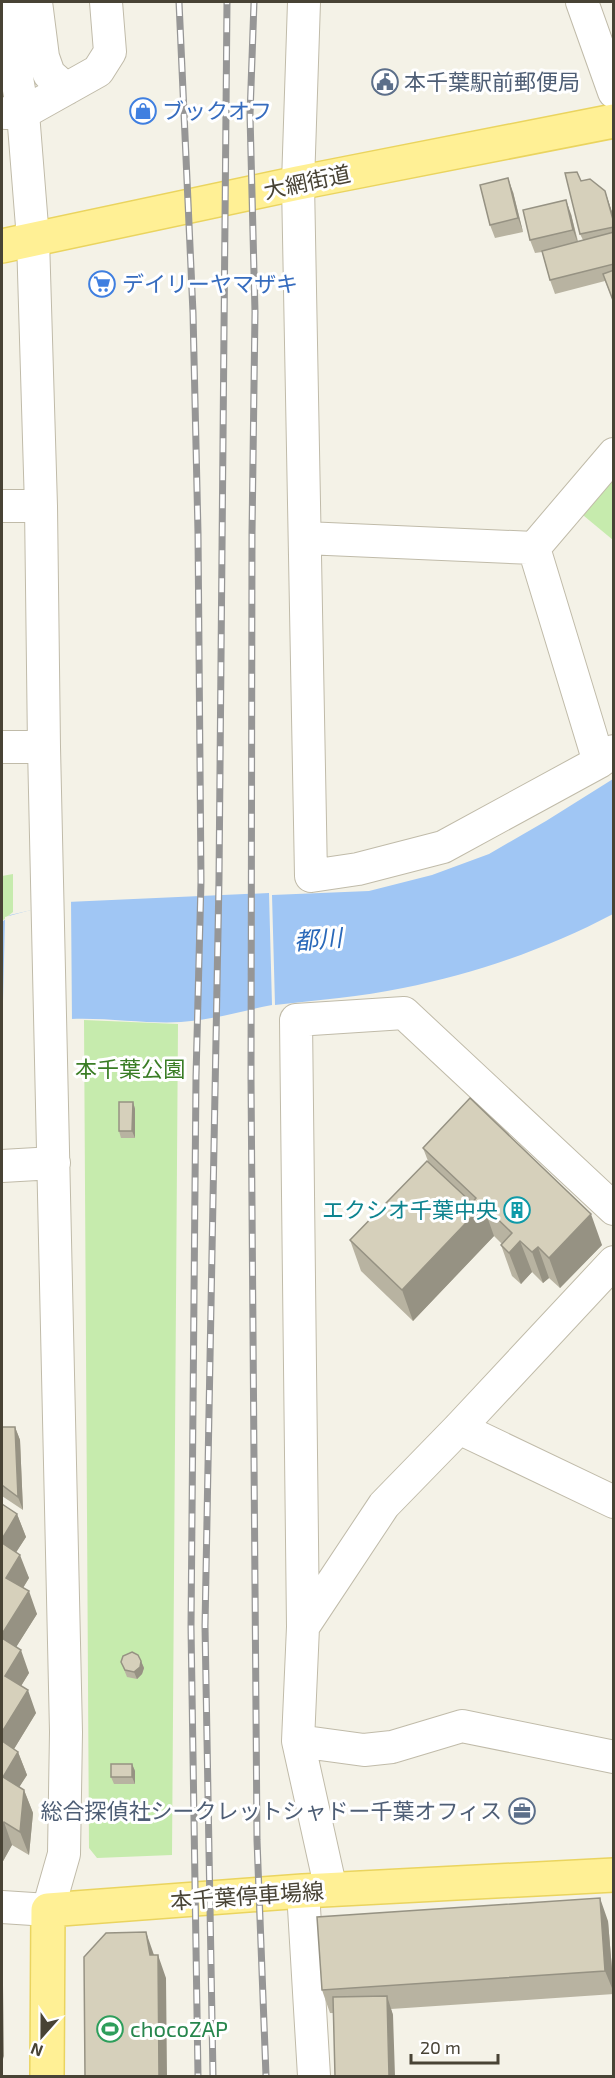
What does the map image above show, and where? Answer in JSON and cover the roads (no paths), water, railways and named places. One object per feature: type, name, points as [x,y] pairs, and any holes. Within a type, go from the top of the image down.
[{"type":"main road","name":"大網街道","points":[[2,246],[298,183],[614,120]]},
{"type":"main road","name":"本千葉停車場線","points":[[48,1910],[611,1869]]},
{"type":"main road","points":[[47,2076],[48,1910]]},
{"type":"street","points":[[2,1907],[48,1910],[64,1854],[66,1732],[44,747],[41,506],[33,239],[12,113],[4,2]]},
{"type":"street","points":[[36,2],[46,66],[49,74],[66,89]]},
{"type":"street","points":[[12,113],[66,89],[98,70],[110,52],[106,2]]},
{"type":"street","points":[[304,2],[298,183],[311,876],[358,868],[443,847],[607,756],[534,548]]},
{"type":"street","points":[[582,2],[614,92]]},
{"type":"street","points":[[534,548],[614,454]]},
{"type":"street","points":[[2,506],[41,506]]},
{"type":"street","points":[[305,538],[534,548]]},
{"type":"street","points":[[2,747],[44,747]]},
{"type":"street","points":[[314,2076],[317,1890],[298,1741],[303,1627],[296,1020],[404,1012],[614,1209]]},
{"type":"street","points":[[2,1166],[54,1164]]},
{"type":"street","points":[[303,1627],[384,1505],[614,1262]]},
{"type":"street","points":[[459,1428],[614,1502]]},
{"type":"street","points":[[298,1741],[364,1750],[392,1747],[462,1726],[614,1757]]},
{"type":"water","name":"都川","points":[[613,779],[613,914],[537,949],[457,975],[371,994],[275,1005],[272,895],[369,891],[432,875],[489,854]]},
{"type":"water","points":[[269,893],[272,1005],[181,1022],[64,1019],[20,1029],[2,1041],[2,922],[10,915],[67,902]]},
{"type":"railway","points":[[179,2],[193,313],[198,533],[201,881],[196,1077],[191,1627],[198,2076]]},
{"type":"railway","points":[[213,2076],[205,1626],[219,879],[227,2]]},
{"type":"railway","points":[[254,2],[250,115],[255,312],[252,534],[251,1079],[257,1840],[266,2076]]},
{"type":"place","name":"本千葉駅前郵便局","points":[[385,82]]},
{"type":"place","name":"ブックオフ","points":[[143,111]]},
{"type":"place","name":"デイリーヤマザキ","points":[[102,284]]},
{"type":"place","name":"エクシオ千葉中央","points":[[517,1210]]},
{"type":"place","name":"総合探偵社シークレットシャドー千葉オフィス","points":[[522,1811]]},
{"type":"place","name":"chocoZAP","points":[[110,2029]]},
{"type":"park label","name":"本千葉公園","points":[[130,1069]]}]
